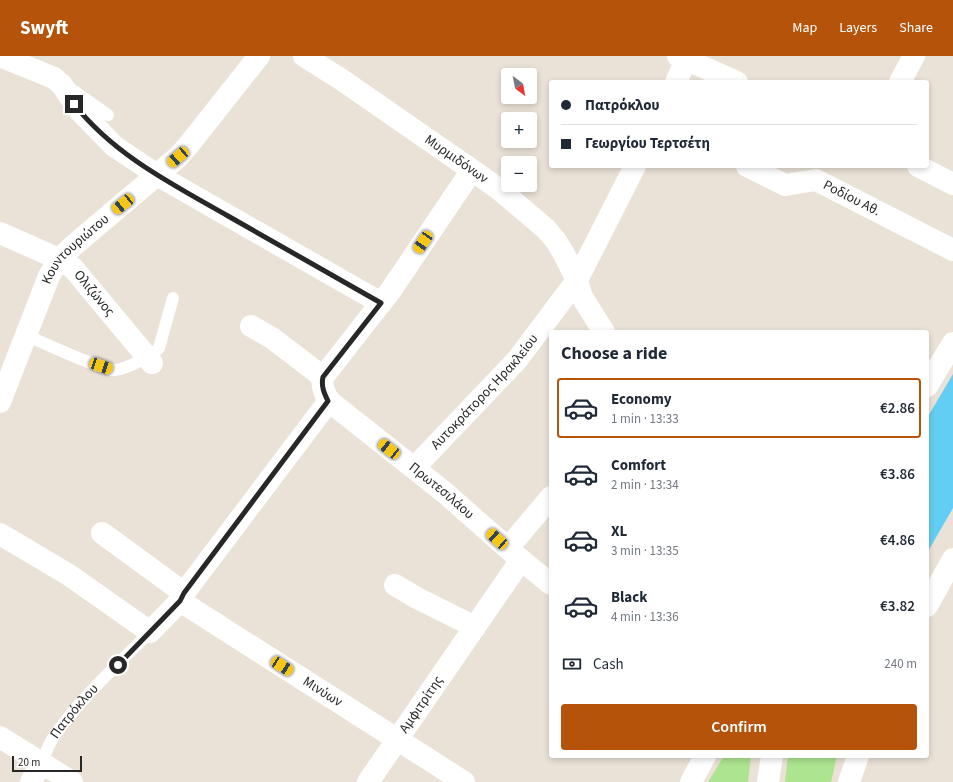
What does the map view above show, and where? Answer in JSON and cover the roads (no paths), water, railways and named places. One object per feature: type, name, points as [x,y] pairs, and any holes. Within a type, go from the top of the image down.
[{"type":"street","points":[[0,56],[54,78],[62,85],[78,109],[114,146],[157,175],[381,303]]},
{"type":"street","name":"Κουντουριώτου","points":[[0,402],[49,276],[59,259],[157,175],[187,147],[259,56]]},
{"type":"street","name":"Μυρμιδόνων","points":[[304,56],[342,80],[472,170],[546,229],[564,254],[577,280],[582,297],[603,330]]},
{"type":"street","points":[[901,80],[914,56]]},
{"type":"street","points":[[677,80],[684,57],[733,80]]},
{"type":"street","name":"Αυτοκράτορος Ηρακλείου","points":[[414,468],[517,360],[577,280],[634,168]]},
{"type":"street","name":"Ροδίου Αθ.","points":[[751,168],[786,185],[816,180],[953,250]]},
{"type":"street","points":[[922,168],[953,184]]},
{"type":"street","points":[[328,401],[322,384],[323,377],[381,303],[472,170]]},
{"type":"street","name":"Ολιζώνος","points":[[0,233],[59,259],[73,268],[149,360]]},
{"type":"street","points":[[251,326],[272,338],[323,377]]},
{"type":"street","points":[[929,383],[953,343]]},
{"type":"street","name":"Πρωτεσιλάου","points":[[328,401],[444,492],[514,554],[549,582]]},
{"type":"street","name":"Πατρόκλου","points":[[150,632],[182,597],[328,401]]},
{"type":"street","name":"Αμφιτρίτης","points":[[368,782],[475,628],[514,554],[549,500]]},
{"type":"street","name":"Μινύων","points":[[102,533],[182,597],[397,740],[464,782]]},
{"type":"street","points":[[0,534],[69,575],[150,632]]},
{"type":"street","points":[[929,602],[953,559]]},
{"type":"street","points":[[395,584],[417,598],[475,628]]},
{"type":"street","points":[[0,737],[72,782]]},
{"type":"street","points":[[690,782],[704,758]]},
{"type":"street","points":[[768,782],[772,758]]},
{"type":"street","points":[[849,782],[857,758]]},
{"type":"street","name":"Πατρόκλου","points":[[31,782],[41,763]]},
{"type":"lane","points":[[54,78],[108,115]]},
{"type":"lane","points":[[25,335],[89,362],[113,370],[149,360],[156,352],[159,348],[173,298]]},
{"type":"lane","name":"Πατρόκλου","points":[[41,763],[52,739],[67,720],[83,701],[150,632]]},
{"type":"water","points":[[953,374],[953,508],[929,550],[929,415]]}]
